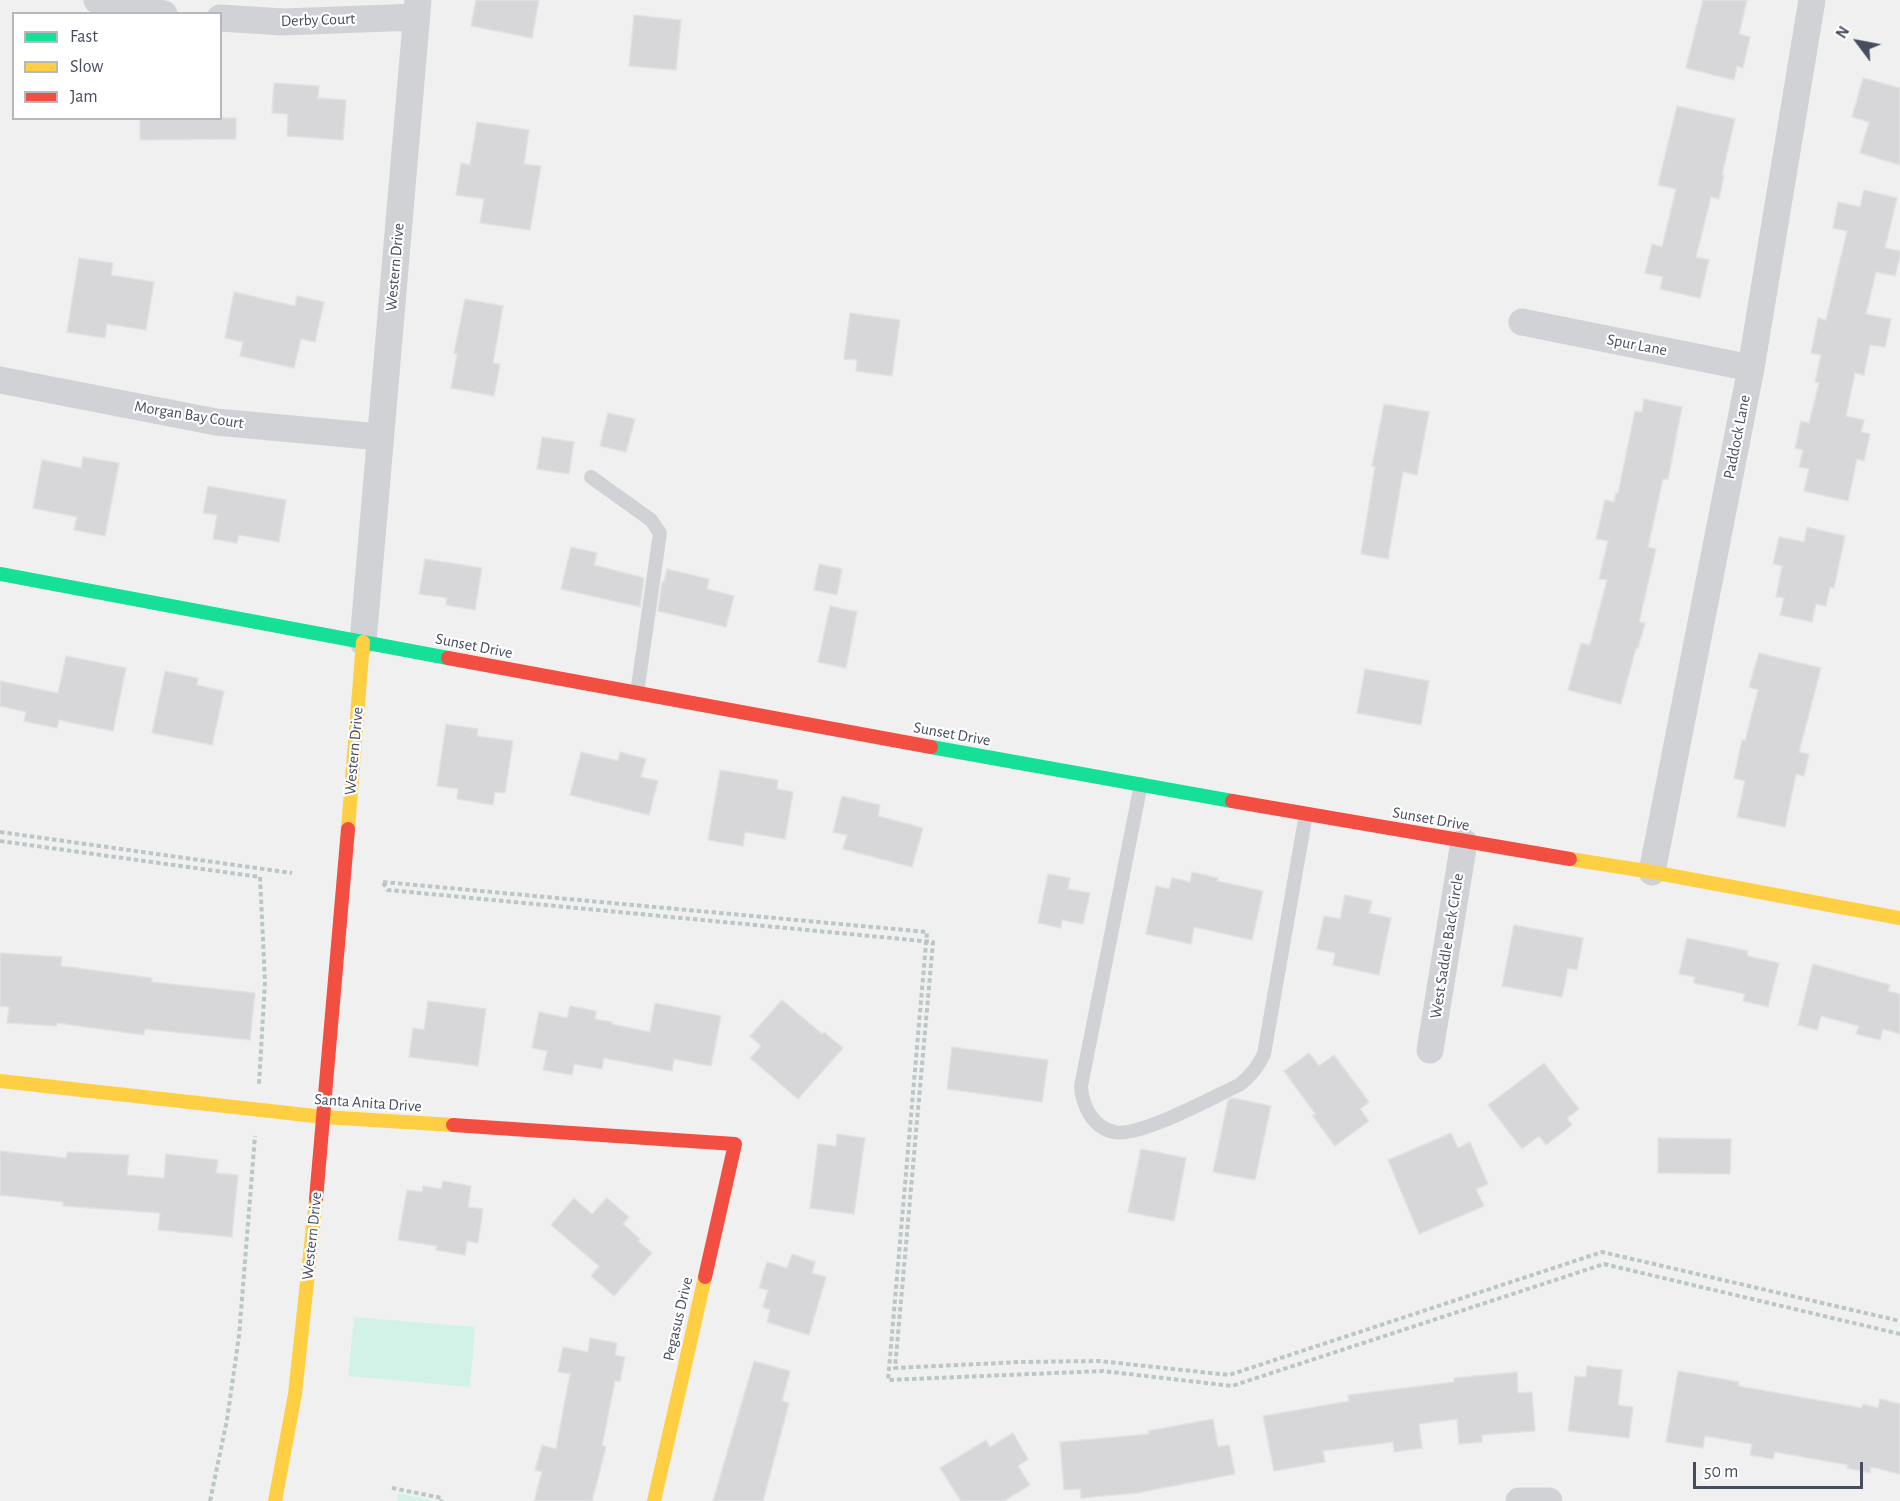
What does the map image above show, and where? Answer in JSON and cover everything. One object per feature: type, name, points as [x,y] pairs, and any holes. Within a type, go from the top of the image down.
[{"type":"street","points":[[97,0],[154,12]]},
{"type":"street","name":"Paddock Lane","points":[[1653,872],[1751,368],[1812,0]]},
{"type":"street","name":"Derby Court","points":[[222,18],[283,22],[417,8]]},
{"type":"street","name":"Western Drive","points":[[275,1501],[295,1394],[324,1117],[417,8]]},
{"type":"street","name":"Spur Lane","points":[[1522,322],[1751,368]]},
{"type":"street","name":"Morgan Bay Court","points":[[0,380],[216,422],[380,437]]},
{"type":"street","name":"Sunset Drive","points":[[0,574],[637,693],[1464,842],[1653,872],[1900,918]]},
{"type":"street","name":"West Saddle Back Circle","points":[[1430,1050],[1464,842]]},
{"type":"street","name":"Santa Anita Drive","points":[[0,1081],[324,1117],[735,1144]]},
{"type":"street","name":"Pegasus Drive","points":[[654,1501],[735,1144]]},
{"type":"street","points":[[1519,1501],[1549,1501]]},
{"type":"lane","points":[[591,477],[651,520],[660,533],[637,693]]},
{"type":"lane","points":[[1141,784],[1081,1086],[1081,1097],[1094,1120],[1104,1129],[1114,1133],[1124,1133],[1146,1127],[1239,1085],[1250,1077],[1259,1065],[1264,1054],[1306,814]]},
{"type":"path","points":[[0,831],[292,873]]},
{"type":"path","points":[[0,841],[260,877],[265,982],[259,1085]]},
{"type":"path","points":[[1900,1320],[1602,1252],[1229,1376],[1099,1361],[895,1368],[933,942],[926,942],[388,890],[383,882],[927,932],[926,942],[888,1380],[1103,1371],[1232,1386],[1604,1264],[1900,1334]]},
{"type":"path","points":[[210,1501],[227,1420],[239,1336],[256,1129]]},
{"type":"path","points":[[392,1488],[442,1498],[441,1501]]},
{"type":"green space","points":[[354,1317],[475,1327],[470,1387],[348,1376]]},
{"type":"green space","points":[[398,1493],[433,1501],[397,1501]]},
{"type":"building","points":[[476,0],[539,0],[532,38],[471,26]]},
{"type":"building","points":[[1703,0],[1747,0],[1739,34],[1750,37],[1743,68],[1737,66],[1734,80],[1686,68]]},
{"type":"building","points":[[634,15],[681,20],[676,70],[629,66]]},
{"type":"building","points":[[1863,78],[1900,88],[1900,165],[1860,153],[1869,122],[1852,117]]},
{"type":"building","points":[[274,83],[319,86],[318,98],[346,100],[343,140],[287,136],[288,114],[272,113]]},
{"type":"building","points":[[1677,106],[1735,119],[1719,199],[1711,197],[1696,257],[1709,260],[1700,298],[1660,289],[1663,277],[1645,273],[1652,244],[1662,247],[1676,189],[1658,185]]},
{"type":"building","points":[[236,118],[236,139],[140,140],[140,120]]},
{"type":"building","points":[[477,122],[529,130],[524,164],[541,166],[530,230],[480,223],[484,199],[456,195],[461,163],[470,165]]},
{"type":"building","points":[[1864,190],[1897,198],[1885,248],[1900,251],[1900,256],[1895,276],[1876,272],[1866,314],[1891,319],[1885,347],[1870,345],[1864,375],[1855,373],[1846,416],[1864,420],[1861,432],[1870,434],[1864,461],[1857,459],[1848,501],[1804,491],[1809,469],[1799,467],[1803,450],[1795,448],[1801,421],[1809,423],[1819,383],[1815,382],[1821,355],[1811,353],[1818,318],[1826,320],[1847,231],[1833,228],[1838,202],[1860,207]]},
{"type":"building","points":[[79,258],[113,263],[111,275],[154,282],[146,330],[107,324],[105,338],[67,332]]},
{"type":"building","points":[[234,292],[295,306],[297,296],[324,302],[315,342],[301,339],[294,368],[240,356],[243,342],[225,338]]},
{"type":"building","points":[[465,299],[503,306],[493,363],[500,364],[494,396],[451,388],[457,354],[454,353]]},
{"type":"building","points":[[850,313],[900,320],[892,376],[856,371],[857,360],[844,359]]},
{"type":"building","points":[[1644,399],[1682,407],[1668,479],[1663,479],[1648,547],[1656,549],[1639,622],[1645,623],[1621,704],[1568,690],[1581,643],[1590,645],[1607,580],[1599,579],[1608,541],[1596,539],[1605,500],[1614,502],[1616,493],[1618,493],[1635,411],[1642,412]]},
{"type":"building","points":[[1384,404],[1429,412],[1417,475],[1403,472],[1388,559],[1361,554],[1375,467],[1372,466]]},
{"type":"building","points":[[608,413],[635,419],[626,452],[600,446]]},
{"type":"building","points":[[542,437],[574,442],[569,474],[537,469]]},
{"type":"building","points":[[83,457],[119,463],[105,536],[74,530],[77,517],[33,508],[42,460],[81,468]]},
{"type":"building","points":[[208,486],[286,500],[279,542],[239,535],[237,543],[213,539],[217,515],[203,513]]},
{"type":"building","points":[[1807,527],[1845,536],[1834,588],[1830,587],[1826,606],[1816,604],[1812,622],[1780,615],[1784,598],[1776,597],[1782,566],[1773,564],[1779,537],[1804,542]]},
{"type":"building","points":[[571,547],[597,553],[594,565],[644,578],[640,607],[561,589]]},
{"type":"building","points":[[425,559],[482,568],[475,610],[446,605],[447,598],[419,594]]},
{"type":"building","points":[[819,564],[842,569],[837,595],[814,590]]},
{"type":"building","points":[[667,569],[709,579],[707,589],[734,596],[726,627],[658,611],[662,582],[664,582]]},
{"type":"building","points":[[830,606],[857,612],[846,668],[818,662]]},
{"type":"building","points":[[1759,653],[1821,668],[1799,752],[1809,754],[1804,776],[1796,774],[1785,827],[1737,817],[1745,781],[1734,778],[1742,740],[1745,741],[1758,690],[1749,687]]},
{"type":"building","points":[[66,656],[126,668],[113,731],[59,720],[57,728],[24,721],[26,712],[0,706],[0,681],[58,693]]},
{"type":"building","points":[[1365,669],[1429,681],[1421,725],[1357,713]]},
{"type":"building","points":[[165,671],[198,678],[197,685],[224,691],[212,745],[152,733]]},
{"type":"building","points":[[446,724],[478,729],[477,736],[513,741],[505,793],[495,792],[493,805],[457,799],[458,789],[437,786]]},
{"type":"building","points":[[581,752],[618,761],[620,752],[646,759],[641,777],[658,781],[649,815],[570,795]]},
{"type":"building","points":[[720,770],[778,780],[777,789],[793,792],[785,839],[745,832],[743,846],[708,840]]},
{"type":"building","points":[[842,796],[880,805],[878,816],[923,828],[912,867],[843,849],[847,835],[833,832]]},
{"type":"building","points":[[1192,872],[1218,878],[1217,881],[1263,891],[1252,940],[1194,927],[1191,944],[1146,934],[1156,886],[1169,889],[1172,878],[1190,882]]},
{"type":"building","points":[[1048,874],[1070,878],[1068,889],[1090,893],[1083,924],[1062,920],[1061,928],[1038,923]]},
{"type":"building","points":[[1345,895],[1372,901],[1369,913],[1391,918],[1379,975],[1333,965],[1335,953],[1317,949],[1324,916],[1340,919]]},
{"type":"building","points":[[1514,925],[1583,938],[1577,970],[1568,968],[1562,997],[1502,986]]},
{"type":"building","points":[[1687,938],[1748,951],[1747,956],[1779,963],[1768,1007],[1743,1001],[1745,994],[1694,983],[1695,977],[1679,974]]},
{"type":"building","points":[[0,953],[62,957],[61,966],[152,978],[152,982],[255,993],[250,1040],[145,1029],[144,1035],[57,1023],[57,1026],[7,1023],[9,1007],[0,1006]]},
{"type":"building","points":[[1813,964],[1890,985],[1888,991],[1900,994],[1900,1034],[1883,1029],[1880,1040],[1856,1034],[1859,1026],[1821,1016],[1817,1030],[1798,1025]]},
{"type":"building","points":[[782,1000],[822,1034],[824,1032],[843,1048],[798,1099],[750,1058],[761,1046],[750,1036]]},
{"type":"building","points":[[428,1001],[486,1009],[478,1066],[409,1057],[413,1028],[424,1030]]},
{"type":"building","points":[[655,1003],[721,1016],[711,1066],[674,1059],[672,1071],[604,1058],[602,1069],[574,1064],[572,1075],[543,1070],[547,1051],[532,1048],[539,1012],[567,1018],[570,1006],[596,1011],[595,1019],[650,1032]]},
{"type":"building","points":[[952,1047],[1048,1060],[1042,1102],[947,1089]]},
{"type":"building","points":[[1309,1053],[1319,1066],[1334,1055],[1369,1102],[1360,1109],[1369,1121],[1335,1146],[1284,1071]]},
{"type":"building","points":[[1544,1063],[1579,1109],[1567,1118],[1572,1125],[1546,1145],[1539,1136],[1522,1149],[1488,1105]]},
{"type":"building","points":[[1232,1098],[1271,1106],[1255,1180],[1213,1172],[1228,1100]]},
{"type":"building","points":[[1451,1133],[1458,1148],[1470,1142],[1488,1184],[1476,1189],[1484,1206],[1419,1234],[1388,1160]]},
{"type":"building","points":[[837,1134],[865,1138],[854,1214],[810,1208],[818,1144],[836,1146]]},
{"type":"building","points":[[1658,1138],[1731,1139],[1730,1174],[1658,1173]]},
{"type":"building","points":[[1141,1149],[1186,1158],[1174,1221],[1128,1212]]},
{"type":"building","points":[[0,1151],[66,1158],[67,1152],[129,1155],[127,1175],[164,1178],[166,1154],[218,1160],[216,1173],[238,1175],[232,1237],[158,1230],[160,1213],[63,1206],[63,1202],[0,1195]]},
{"type":"building","points":[[443,1181],[471,1186],[468,1207],[483,1209],[478,1243],[467,1241],[465,1255],[436,1250],[437,1246],[398,1240],[407,1190],[422,1192],[423,1186],[441,1189]]},
{"type":"building","points":[[574,1198],[592,1214],[607,1198],[629,1217],[623,1224],[652,1253],[614,1296],[591,1276],[599,1266],[551,1225]]},
{"type":"building","points":[[792,1254],[815,1262],[812,1273],[826,1277],[809,1335],[767,1322],[770,1310],[763,1307],[768,1290],[759,1288],[767,1262],[787,1268]]},
{"type":"building","points":[[590,1338],[617,1343],[615,1355],[625,1357],[620,1381],[615,1381],[602,1446],[606,1447],[592,1501],[534,1501],[542,1472],[535,1470],[542,1445],[556,1449],[570,1374],[558,1372],[563,1347],[588,1352]]},
{"type":"building","points":[[754,1361],[790,1371],[782,1401],[789,1403],[763,1501],[713,1501]]},
{"type":"building","points":[[1587,1366],[1622,1370],[1618,1405],[1633,1407],[1629,1438],[1568,1431],[1575,1376],[1586,1377]]},
{"type":"building","points":[[1678,1371],[1739,1382],[1738,1386],[1862,1408],[1863,1404],[1878,1408],[1880,1399],[1900,1404],[1900,1474],[1871,1467],[1870,1473],[1847,1468],[1848,1465],[1775,1452],[1773,1459],[1750,1455],[1752,1444],[1705,1436],[1703,1448],[1666,1442]]},
{"type":"building","points":[[1517,1372],[1518,1393],[1532,1392],[1535,1431],[1482,1435],[1482,1442],[1459,1444],[1457,1419],[1419,1424],[1422,1448],[1394,1452],[1393,1442],[1323,1451],[1325,1462],[1274,1471],[1263,1416],[1349,1401],[1348,1395],[1454,1382],[1454,1378]]},
{"type":"building","points":[[1213,1419],[1218,1447],[1229,1445],[1235,1474],[1137,1493],[1081,1498],[1080,1489],[1064,1490],[1060,1442],[1149,1434],[1148,1431]]},
{"type":"building","points":[[1013,1433],[1028,1459],[1018,1466],[1030,1485],[1004,1501],[961,1501],[940,1468],[986,1440],[990,1447]]},
{"type":"traffic: fast","points":[[0,574],[448,658]]},
{"type":"traffic: fast","points":[[931,747],[1232,801]]},
{"type":"traffic: slow","points":[[348,829],[363,642]]},
{"type":"traffic: slow","points":[[1570,859],[1900,918]]},
{"type":"traffic: slow","points":[[0,1081],[324,1117],[453,1125]]},
{"type":"traffic: slow","points":[[275,1501],[295,1394],[316,1199]]},
{"type":"traffic: slow","points":[[654,1501],[705,1277]]},
{"type":"traffic: jam","points":[[448,658],[931,747]]},
{"type":"traffic: jam","points":[[1232,801],[1570,859]]},
{"type":"traffic: jam","points":[[316,1199],[348,829]]},
{"type":"traffic: jam","points":[[453,1125],[735,1144],[705,1277]]}]
